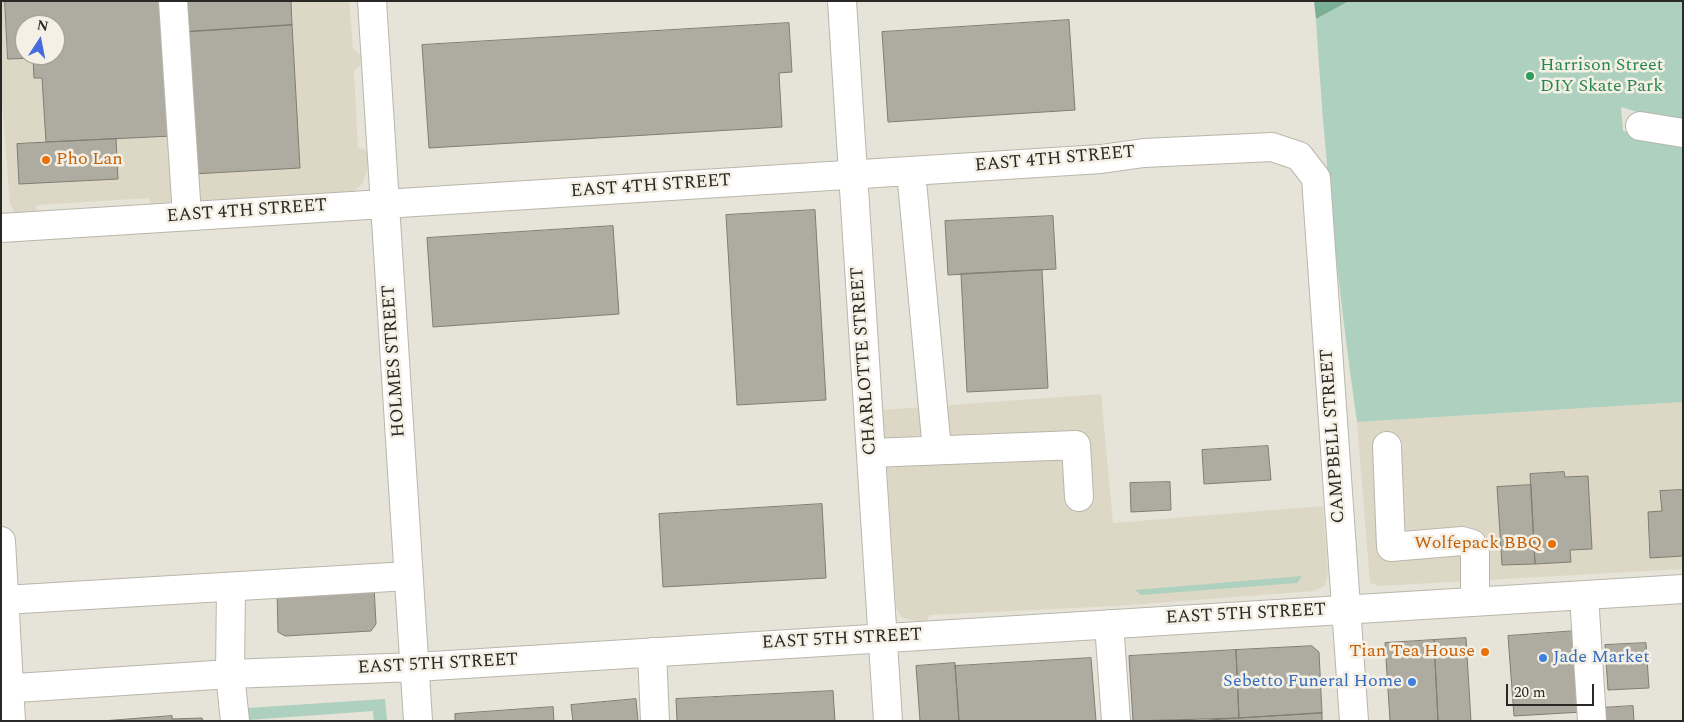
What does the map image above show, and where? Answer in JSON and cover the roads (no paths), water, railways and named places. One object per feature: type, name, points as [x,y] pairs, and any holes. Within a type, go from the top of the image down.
[{"type":"street","points":[[173,1],[187,216]]},
{"type":"street","name":"HOLMES STREET","points":[[372,1],[418,721]]},
{"type":"street","name":"CHARLOTTE STREET","points":[[842,1],[888,721]]},
{"type":"street","points":[[1640,126],[1683,133]]},
{"type":"street","name":"EAST 4TH STREET","points":[[1,228],[911,171],[1101,158],[1144,153],[1272,146],[1299,156]]},
{"type":"street","name":"CAMPBELL STREET","points":[[1299,156],[1316,178],[1348,609],[1354,721]]},
{"type":"street","points":[[911,171],[937,450]]},
{"type":"street","points":[[871,453],[1076,445],[1079,497]]},
{"type":"street","points":[[1387,446],[1391,546],[1462,540],[1472,544],[1475,552],[1476,602]]},
{"type":"street","points":[[1,541],[5,689],[11,721]]},
{"type":"street","points":[[4,600],[408,576]]},
{"type":"street","points":[[231,587],[230,674],[235,721]]},
{"type":"street","name":"EAST 5TH STREET","points":[[5,689],[230,674],[416,667],[1683,589]]},
{"type":"street","points":[[1584,595],[1592,721]]},
{"type":"street","points":[[1109,624],[1116,721]]},
{"type":"street","points":[[652,652],[655,721]]},
{"type":"place","name":"Harrison Street DIY Skate Park","points":[[1530,76]]},
{"type":"place","name":"Pho Lan","points":[[46,160]]},
{"type":"place","name":"Wolfepack BBQ","points":[[1552,544]]},
{"type":"place","name":"Tian Tea House","points":[[1485,652]]},
{"type":"place","name":"Jade Market","points":[[1543,658]]},
{"type":"place","name":"Sebetto Funeral Home","points":[[1412,682]]}]
